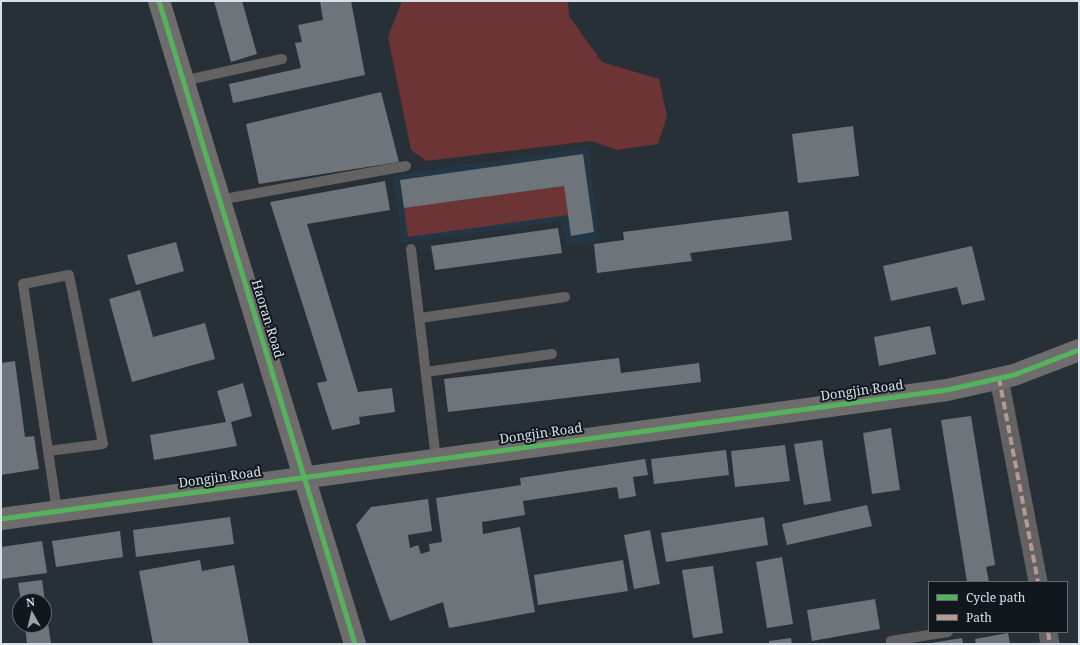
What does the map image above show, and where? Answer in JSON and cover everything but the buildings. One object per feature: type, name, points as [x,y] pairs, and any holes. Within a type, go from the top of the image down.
[{"type":"street","name":"Haoran Road","points":[[159,1],[355,644]]},
{"type":"street","name":"Dongjin Road","points":[[1,519],[947,390],[1014,375],[1079,350]]},
{"type":"street","points":[[1000,378],[1038,581]]},
{"type":"street","points":[[1048,633],[1050,644]]},
{"type":"lane","points":[[183,82],[282,59]]},
{"type":"lane","points":[[220,200],[406,166]]},
{"type":"lane","points":[[411,249],[436,459]]},
{"type":"lane","points":[[48,452],[103,444],[69,276],[23,284],[48,452],[57,512]]},
{"type":"lane","points":[[420,318],[565,298]]},
{"type":"lane","points":[[426,372],[552,354]]},
{"type":"lane","points":[[892,644],[891,641],[942,633]]},
{"type":"shaded area","points":[[402,1],[568,1],[569,16],[602,62],[659,79],[667,116],[658,144],[617,150],[591,141],[426,161],[411,150],[388,37]]},
{"type":"shaded area","points":[[588,148],[600,240],[566,245],[562,221],[402,243],[393,175]]},
{"type":"shaded area","points":[[564,186],[568,215],[408,237],[404,208]]},
{"type":"marked path","points":[[999,378],[1038,581]]},
{"type":"marked path","points":[[1048,633],[1050,644]]},
{"type":"cycle path","points":[[159,1],[355,644]]},
{"type":"cycle path","points":[[1,519],[947,390],[1014,375],[1079,350]]}]
